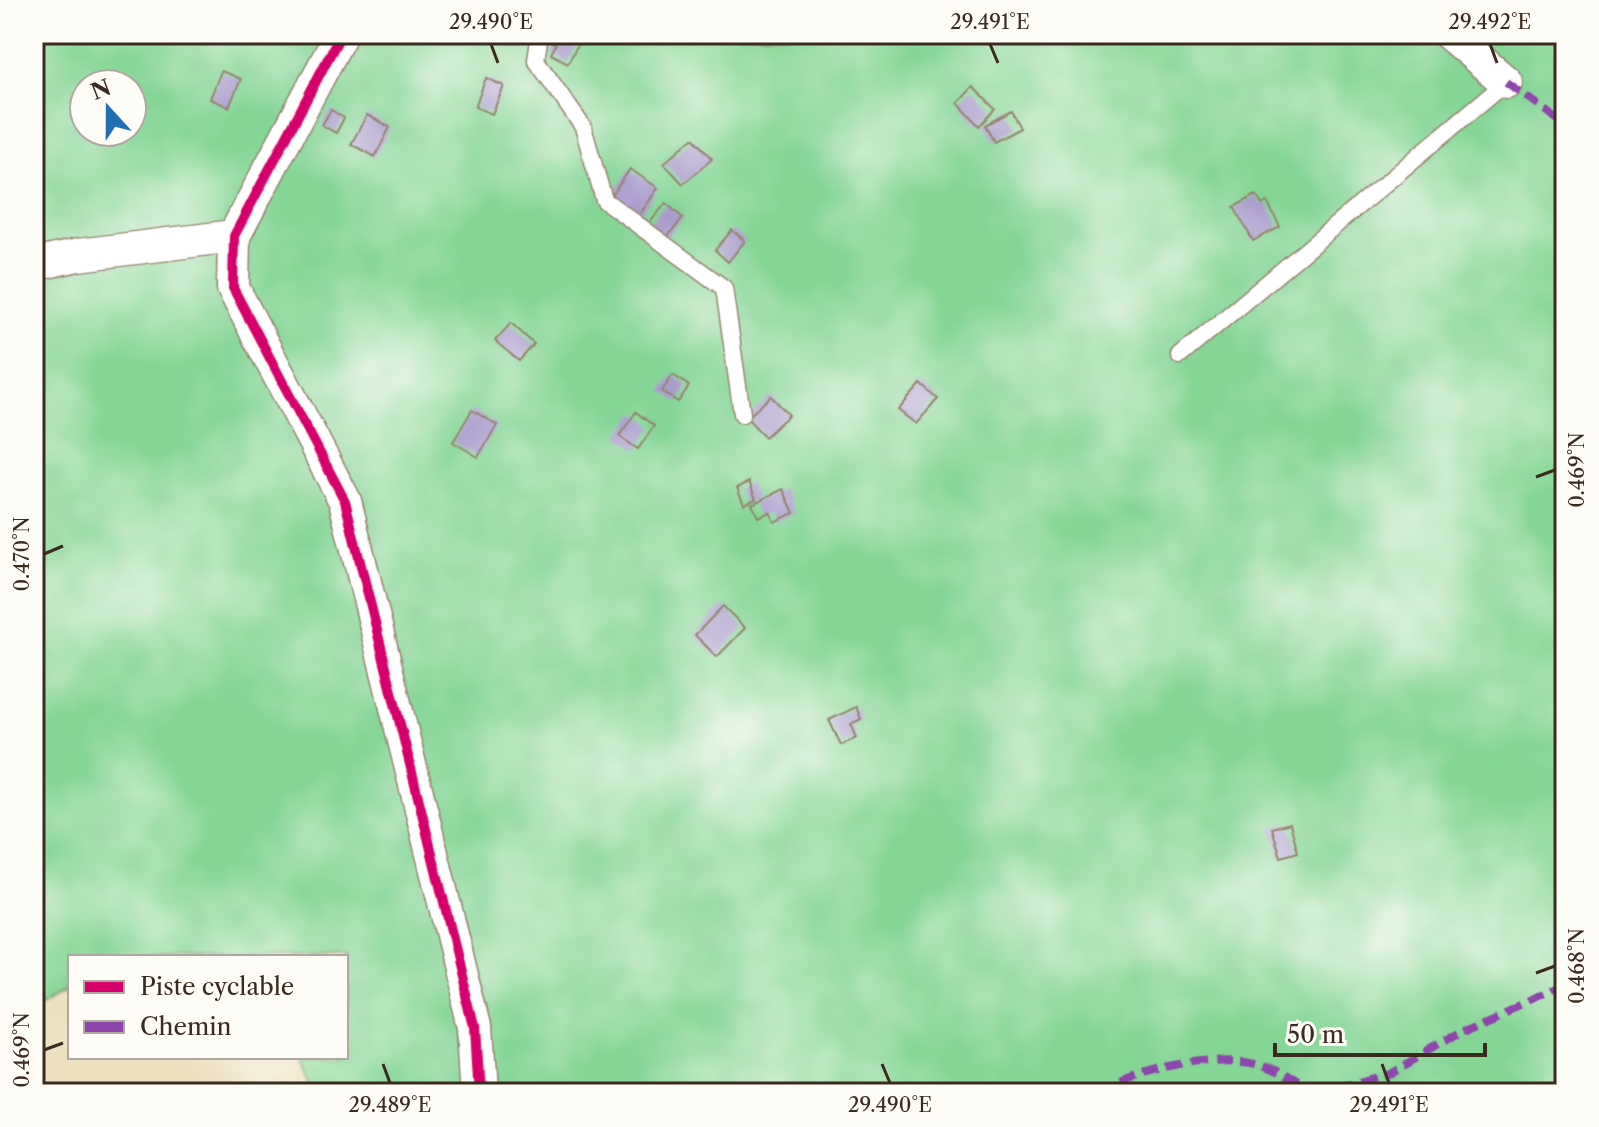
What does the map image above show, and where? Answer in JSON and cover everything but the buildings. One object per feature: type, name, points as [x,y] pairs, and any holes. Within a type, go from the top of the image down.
[{"type":"street","points":[[341,34],[234,236],[233,288],[345,501],[475,1028],[479,1093]]},
{"type":"street","points":[[1449,34],[1506,82]]},
{"type":"street","points":[[34,265],[78,255],[234,236]]},
{"type":"lane","points":[[540,34],[536,60],[583,127],[604,200],[724,288],[742,414]]},
{"type":"lane","points":[[1180,356],[1506,82]]},
{"type":"green space","points":[[34,34],[1565,34],[1565,1093],[320,1093],[303,1059],[348,1059],[348,955],[68,955],[68,987],[34,1007]]},
{"type":"marked path","points":[[1506,82],[1565,125]]},
{"type":"marked path","points":[[1312,1093],[1388,1073],[1464,1029],[1565,985]]},
{"type":"marked path","points":[[1099,1093],[1157,1071],[1228,1061],[1266,1068],[1309,1093]]},
{"type":"cycle path","points":[[341,34],[234,236],[233,288],[345,501],[475,1028],[479,1093]]}]
